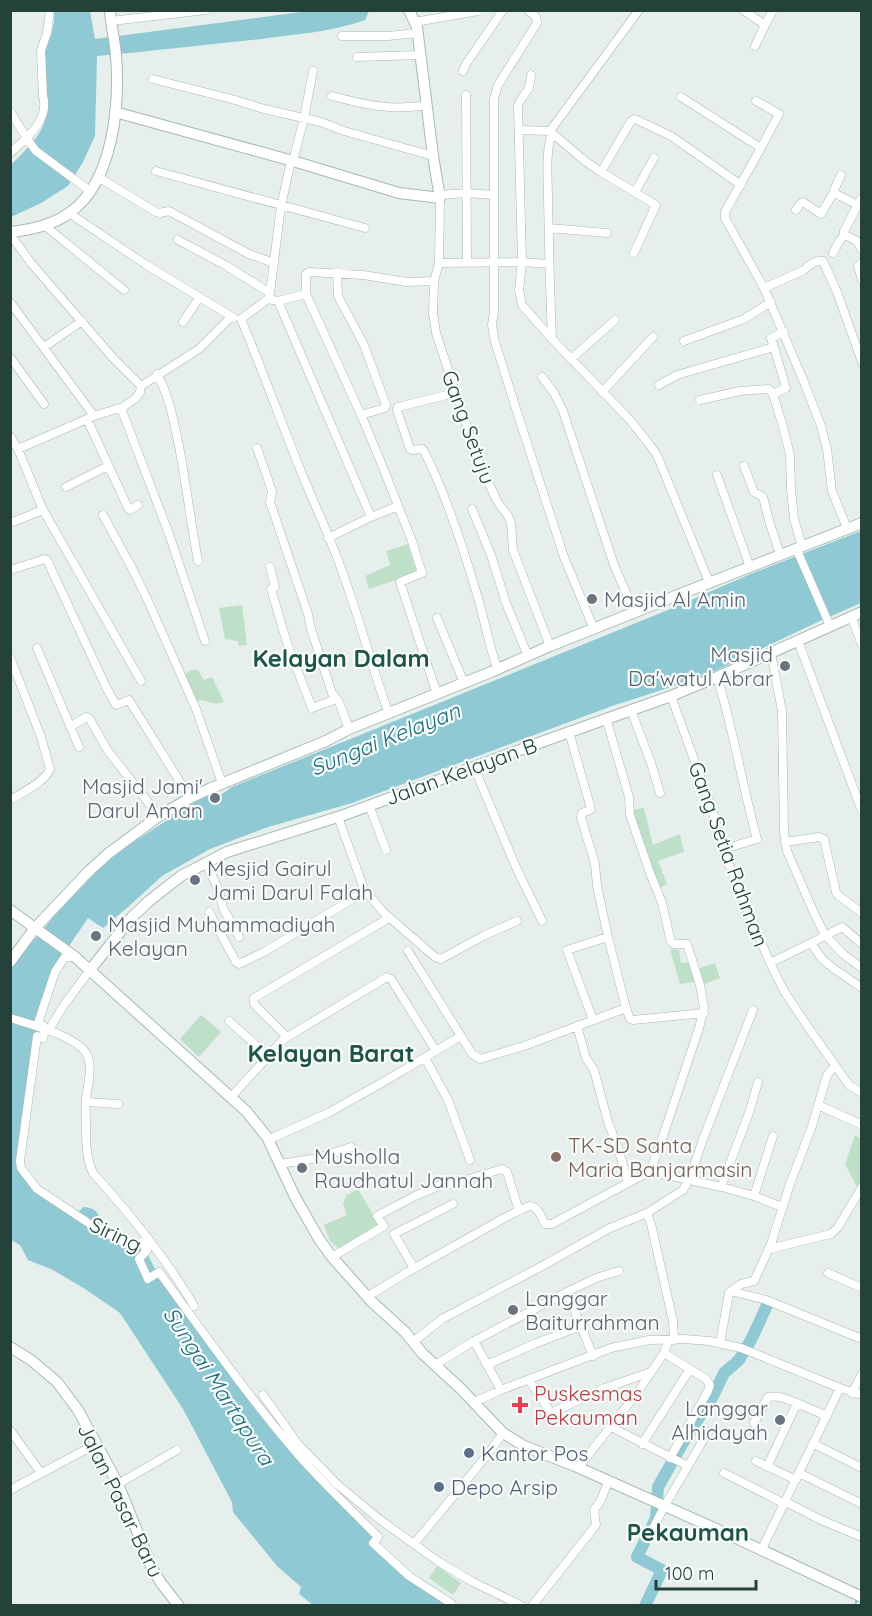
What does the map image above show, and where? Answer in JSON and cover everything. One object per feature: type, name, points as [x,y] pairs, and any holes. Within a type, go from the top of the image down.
[{"type":"street","points":[[10,153],[27,139],[40,121],[45,103],[41,56],[50,10]]},
{"type":"street","points":[[141,386],[114,359],[31,263],[10,233],[44,225],[69,213],[98,177],[108,149],[117,86],[116,56],[110,16],[206,10]]},
{"type":"street","points":[[409,10],[416,27],[439,196]]},
{"type":"street","points":[[463,71],[503,10]]},
{"type":"street","points":[[528,10],[538,19],[537,23],[498,85],[494,96],[494,312],[492,325],[495,342],[558,539],[594,629]]},
{"type":"street","points":[[552,339],[548,163],[551,132],[639,10]]},
{"type":"street","points":[[743,10],[765,25]]},
{"type":"street","points":[[755,46],[773,10]]},
{"type":"street","points":[[342,36],[388,36],[478,11]]},
{"type":"street","points":[[357,57],[420,55]]},
{"type":"street","points":[[241,319],[269,296],[281,206],[304,118],[313,71]]},
{"type":"street","points":[[531,75],[529,88],[519,103],[522,262],[519,290],[522,305],[640,432],[657,455],[709,582]]},
{"type":"street","points":[[153,79],[304,118],[433,156]]},
{"type":"street","points":[[466,95],[468,262]]},
{"type":"street","points":[[332,96],[388,108],[406,109],[427,105]]},
{"type":"street","points":[[681,97],[761,148]]},
{"type":"street","points":[[756,101],[779,114],[725,212],[725,218],[771,302],[821,426],[827,449],[832,491],[847,528]]},
{"type":"street","points":[[10,111],[36,151],[87,189]]},
{"type":"street","points":[[115,112],[399,193],[439,196],[467,193],[494,195]]},
{"type":"street","points":[[601,172],[631,121],[635,119],[671,136],[741,184]]},
{"type":"street","points":[[520,130],[551,132],[585,161],[655,204],[634,253]]},
{"type":"street","points":[[635,192],[654,158]]},
{"type":"street","points":[[156,171],[365,228]]},
{"type":"street","points":[[796,210],[803,202],[821,214],[841,175]]},
{"type":"street","points":[[98,177],[156,212],[169,211],[249,254],[274,263]]},
{"type":"street","points":[[833,253],[844,236],[844,231],[859,202],[834,192]]},
{"type":"street","name":"Gang Setuju","points":[[439,196],[439,263],[434,281],[433,313],[436,333],[478,460],[497,501],[511,523],[513,550],[550,646]]},
{"type":"street","points":[[69,213],[199,298],[231,317],[241,319]]},
{"type":"street","points":[[44,225],[124,290]]},
{"type":"street","points":[[549,228],[607,233]]},
{"type":"street","points":[[844,236],[857,241],[861,250]]},
{"type":"street","points":[[178,240],[225,265],[278,301],[371,517]]},
{"type":"street","points":[[764,288],[808,266],[824,261],[861,362]]},
{"type":"street","points":[[439,263],[549,264]]},
{"type":"street","points":[[861,263],[858,268],[861,280]]},
{"type":"street","points":[[434,281],[393,280],[337,272],[308,272],[306,294],[361,415],[412,541],[422,573],[400,582],[437,694]]},
{"type":"street","points":[[337,272],[338,296],[364,345],[386,405],[385,408],[361,415]]},
{"type":"street","points":[[278,301],[306,294]]},
{"type":"street","points":[[183,322],[199,298]]},
{"type":"street","points":[[10,302],[44,347],[90,418],[108,466],[128,508],[130,510],[138,505]]},
{"type":"street","points":[[684,341],[744,319],[771,302]]},
{"type":"street","points":[[18,449],[90,418],[121,408],[136,398],[141,386],[208,342],[231,317]]},
{"type":"street","points":[[241,319],[342,571],[388,714]]},
{"type":"street","points":[[571,359],[615,320]]},
{"type":"street","points":[[44,347],[82,321]]},
{"type":"street","points":[[773,394],[786,388],[771,338],[784,332]]},
{"type":"street","points":[[602,392],[653,337]]},
{"type":"street","points":[[659,385],[694,369],[774,347]]},
{"type":"street","points":[[10,357],[44,404]]},
{"type":"street","points":[[157,374],[170,401],[198,561]]},
{"type":"street","points":[[542,377],[554,393],[563,411],[614,565],[634,613]]},
{"type":"street","points":[[700,400],[765,388],[773,394],[790,455],[791,489],[798,549],[829,624]]},
{"type":"street","points":[[455,393],[399,407],[397,410],[411,450],[423,449],[441,487],[478,597],[490,649],[498,670]]},
{"type":"street","points":[[121,408],[169,534],[205,641]]},
{"type":"street","points":[[10,436],[18,449],[43,510],[141,681]]},
{"type":"street","points":[[257,448],[272,491],[270,502],[311,629],[349,729]]},
{"type":"street","points":[[66,487],[108,466]]},
{"type":"street","points":[[744,466],[754,492],[763,497],[780,555]]},
{"type":"street","points":[[717,475],[750,567]]},
{"type":"street","points":[[328,538],[399,506]]},
{"type":"street","points":[[472,509],[528,656]]},
{"type":"street","points":[[10,523],[43,510]]},
{"type":"street","points":[[103,514],[149,603],[196,709],[222,783]]},
{"type":"street","points":[[10,962],[35,928],[109,853],[159,816],[190,798],[326,741],[349,729],[498,670],[550,646],[861,523]]},
{"type":"street","points":[[10,570],[47,560],[116,705],[129,700],[190,798]]},
{"type":"street","points":[[270,567],[275,587],[271,589],[282,630],[312,708],[336,699]]},
{"type":"street","name":"Jalan Kelayan B","points":[[90,970],[132,917],[149,901],[174,882],[227,852],[338,817],[671,696],[798,641],[829,624],[861,612]]},
{"type":"street","points":[[850,616],[861,645]]},
{"type":"street","points":[[437,618],[464,683]]},
{"type":"street","points":[[798,641],[861,811]]},
{"type":"street","points":[[37,648],[79,747]]},
{"type":"street","points":[[771,653],[782,711],[784,832],[787,851],[825,935],[844,955],[861,968]]},
{"type":"street","points":[[10,657],[50,769],[44,778],[10,800]]},
{"type":"street","points":[[717,677],[729,714],[757,839],[724,849]]},
{"type":"street","name":"Gang Setia Rahman","points":[[671,696],[729,865],[770,963],[784,991],[835,1066],[849,1085],[861,1093]]},
{"type":"street","points":[[631,710],[660,793]]},
{"type":"street","points":[[70,727],[88,718],[108,751],[159,816]]},
{"type":"street","points":[[606,718],[629,797],[630,815],[662,903],[671,942],[687,944],[703,997],[704,1013],[650,1171]]},
{"type":"street","points":[[569,732],[591,808],[581,814],[595,864],[608,937],[630,1019],[704,1013]]},
{"type":"street","points":[[474,767],[515,865],[542,921]]},
{"type":"street","points":[[369,805],[386,850]]},
{"type":"street","points":[[338,817],[366,891],[389,918],[438,959],[517,921]]},
{"type":"street","points":[[785,842],[819,837],[824,839],[836,892],[861,913]]},
{"type":"street","points":[[206,863],[219,891],[223,908],[239,937]]},
{"type":"street","points":[[210,912],[236,962],[242,963],[366,891]]},
{"type":"street","points":[[10,910],[72,954],[231,1097],[258,1125],[268,1140],[305,1215],[332,1257],[367,1297],[503,1433],[524,1446],[659,1504],[861,1597]]},
{"type":"street","points":[[287,1037],[254,1004],[254,998],[389,918]]},
{"type":"street","points":[[770,963],[842,927],[861,944]]},
{"type":"street","points":[[592,1020],[567,950],[608,937]]},
{"type":"street","points":[[811,944],[828,964],[861,988]]},
{"type":"street","points":[[408,951],[472,1054],[480,1059],[524,1046],[626,1008]]},
{"type":"street","name":"Siring","points":[[72,954],[64,958],[55,972],[38,1023],[45,1026],[44,1038],[37,1036],[20,1161],[21,1168],[37,1189],[99,1228],[134,1248],[143,1238],[147,1250],[139,1259],[148,1279],[159,1272],[289,1444],[378,1537],[373,1544],[410,1575],[452,1605]]},
{"type":"street","points":[[44,1029],[90,970]]},
{"type":"street","points":[[231,1097],[287,1037],[384,978],[389,977],[436,1052]]},
{"type":"street","points":[[413,1342],[442,1319],[610,1228],[647,1213],[679,1194],[689,1180],[753,1010]]},
{"type":"street","points":[[10,1018],[69,1039],[85,1051],[90,1070],[86,1102],[88,1163],[93,1173],[185,1290],[194,1306]]},
{"type":"street","points":[[229,1021],[268,1056]]},
{"type":"street","points":[[577,1026],[586,1058],[594,1070],[628,1182]]},
{"type":"street","points":[[268,1140],[330,1112],[461,1036]]},
{"type":"street","points":[[425,1058],[448,1100],[470,1160]]},
{"type":"street","points":[[720,1343],[728,1295],[741,1284],[754,1281],[769,1249],[812,1126],[827,1075],[835,1066]]},
{"type":"street","points":[[722,1187],[758,1082]]},
{"type":"street","points":[[86,1102],[118,1104]]},
{"type":"street","points":[[818,1105],[861,1125]]},
{"type":"street","points":[[754,1196],[773,1136]]},
{"type":"street","points":[[279,1164],[318,1158],[351,1147]]},
{"type":"street","points":[[332,1257],[384,1226],[377,1216],[415,1196],[438,1186],[453,1184],[502,1169],[507,1172],[519,1211]]},
{"type":"street","points":[[367,1297],[414,1268],[519,1211],[532,1206],[537,1208],[545,1224],[552,1224],[650,1171],[722,1187],[782,1207]]},
{"type":"street","points":[[769,1249],[831,1234],[838,1227],[861,1187]]},
{"type":"street","points":[[414,1268],[394,1234],[453,1204]]},
{"type":"street","points":[[578,1468],[651,1372],[671,1340],[673,1321],[647,1213]]},
{"type":"street","points":[[435,1365],[474,1341],[567,1292],[596,1278],[620,1270]]},
{"type":"street","points":[[828,1273],[861,1288]]},
{"type":"street","points":[[731,1291],[769,1301],[861,1339]]},
{"type":"street","points":[[567,1292],[593,1356]]},
{"type":"street","points":[[487,1365],[581,1326]]},
{"type":"street","points":[[474,1402],[624,1344],[649,1340],[694,1339],[744,1349],[840,1389],[861,1395]]},
{"type":"street","points":[[474,1341],[501,1390]]},
{"type":"street","name":"Jalan Pasar Baru","points":[[10,1347],[31,1360],[57,1382],[78,1410],[118,1484],[152,1568],[179,1605]]},
{"type":"street","points":[[664,1353],[709,1382],[710,1387],[673,1460]]},
{"type":"street","points":[[642,1444],[690,1370]]},
{"type":"street","points":[[529,1380],[551,1413],[605,1388],[651,1372]]},
{"type":"street","points":[[852,1393],[861,1374]]},
{"type":"street","points":[[761,1551],[840,1389]]},
{"type":"street","points":[[262,1395],[298,1444],[346,1492],[439,1562],[465,1578],[522,1605]]},
{"type":"street","points":[[754,1423],[768,1397],[776,1396],[827,1416]]},
{"type":"street","points":[[767,1467],[797,1403]]},
{"type":"street","points":[[611,1427],[688,1466]]},
{"type":"street","points":[[10,1430],[42,1473]]},
{"type":"street","points":[[649,1536],[659,1504],[688,1466],[708,1432]]},
{"type":"street","points":[[414,1544],[503,1433]]},
{"type":"street","points":[[10,1491],[96,1444]]},
{"type":"street","points":[[814,1444],[861,1468]]},
{"type":"street","points":[[118,1484],[177,1450]]},
{"type":"street","points":[[756,1461],[767,1467],[798,1476],[861,1504]]},
{"type":"street","points":[[724,1473],[861,1537]]},
{"type":"street","points":[[532,1605],[596,1525],[594,1510],[608,1482]]},
{"type":"green space","points":[[408,544],[417,573],[369,589],[365,576],[390,565],[386,551]]},
{"type":"green space","points":[[242,605],[247,645],[239,646],[238,641],[225,639],[219,608]]},
{"type":"green space","points":[[191,670],[198,670],[204,680],[212,677],[224,702],[216,704],[201,700],[194,703],[183,675]]},
{"type":"green space","points":[[644,808],[653,845],[680,834],[684,852],[658,861],[667,884],[660,888],[654,877],[632,810]]},
{"type":"green space","points":[[670,949],[679,950],[681,963],[690,962],[694,970],[715,963],[720,978],[704,984],[696,982],[680,984]]},
{"type":"green space","points":[[201,1015],[221,1032],[199,1057],[180,1039]]},
{"type":"green space","points":[[855,1135],[861,1139],[861,1187],[857,1187],[845,1164]]},
{"type":"green space","points":[[358,1189],[380,1226],[342,1251],[330,1241],[324,1225],[347,1215],[343,1204],[347,1195]]},
{"type":"green space","points":[[437,1566],[461,1583],[453,1595],[429,1578]]},
{"type":"water","points":[[54,11],[90,11],[95,39],[309,11],[369,11],[365,20],[327,30],[97,56],[95,136],[83,162],[68,186],[41,203],[11,217],[11,164],[36,137],[45,122],[47,102],[43,64],[54,24]]},
{"type":"water","points":[[861,531],[861,603],[702,677],[612,706],[352,803],[268,827],[210,849],[162,876],[103,928],[88,918],[69,946],[37,1023],[16,1168],[34,1189],[33,1191],[73,1216],[84,1207],[93,1209],[99,1218],[98,1230],[135,1251],[141,1246],[159,1277],[246,1396],[373,1536],[368,1543],[407,1578],[448,1605],[313,1605],[299,1594],[301,1587],[277,1566],[233,1512],[232,1502],[183,1409],[120,1313],[53,1270],[28,1260],[20,1245],[11,1240],[11,969],[25,948],[102,866],[126,847],[205,797],[222,794],[232,787],[668,610],[753,573]]},
{"type":"waterway","points":[[645,1606],[662,1570],[637,1557],[656,1518],[658,1487],[685,1439],[712,1398],[724,1373],[739,1360],[768,1303]]},
{"type":"waterway","points":[[855,1606],[857,1599]]},
{"type":"place","name":"Masjid Al Amin","points":[[592,599]]},
{"type":"place","name":"Masjid Da'watul Abrar","points":[[785,666]]},
{"type":"place","name":"Masjid Jami' Darul Aman","points":[[215,798]]},
{"type":"place","name":"Mesjid Gairul Jami Darul Falah","points":[[195,880]]},
{"type":"place","name":"Masjid Muhammadiyah Kelayan","points":[[96,936]]},
{"type":"place","name":"TK-SD Santa Maria Banjarmasin","points":[[556,1157]]},
{"type":"place","name":"Musholla Raudhatul Jannah","points":[[302,1168]]},
{"type":"place","name":"Langgar Baiturrahman","points":[[513,1310]]},
{"type":"place","name":"Puskesmas Pekauman","points":[[520,1405]]},
{"type":"place","name":"Langgar Alhidayah","points":[[780,1420]]},
{"type":"place","name":"Kantor Pos","points":[[469,1453]]},
{"type":"place","name":"Depo Arsip","points":[[439,1487]]},
{"type":"district","name":"Kelayan Dalam","points":[[341,658]]},
{"type":"district","name":"Kelayan Barat","points":[[331,1053]]},
{"type":"district","name":"Pekauman","points":[[688,1532]]},
{"type":"water label","name":"Sungai Kelayan","points":[[385,739]]},
{"type":"water label","name":"Sungai Martapura","points":[[219,1386]]}]
